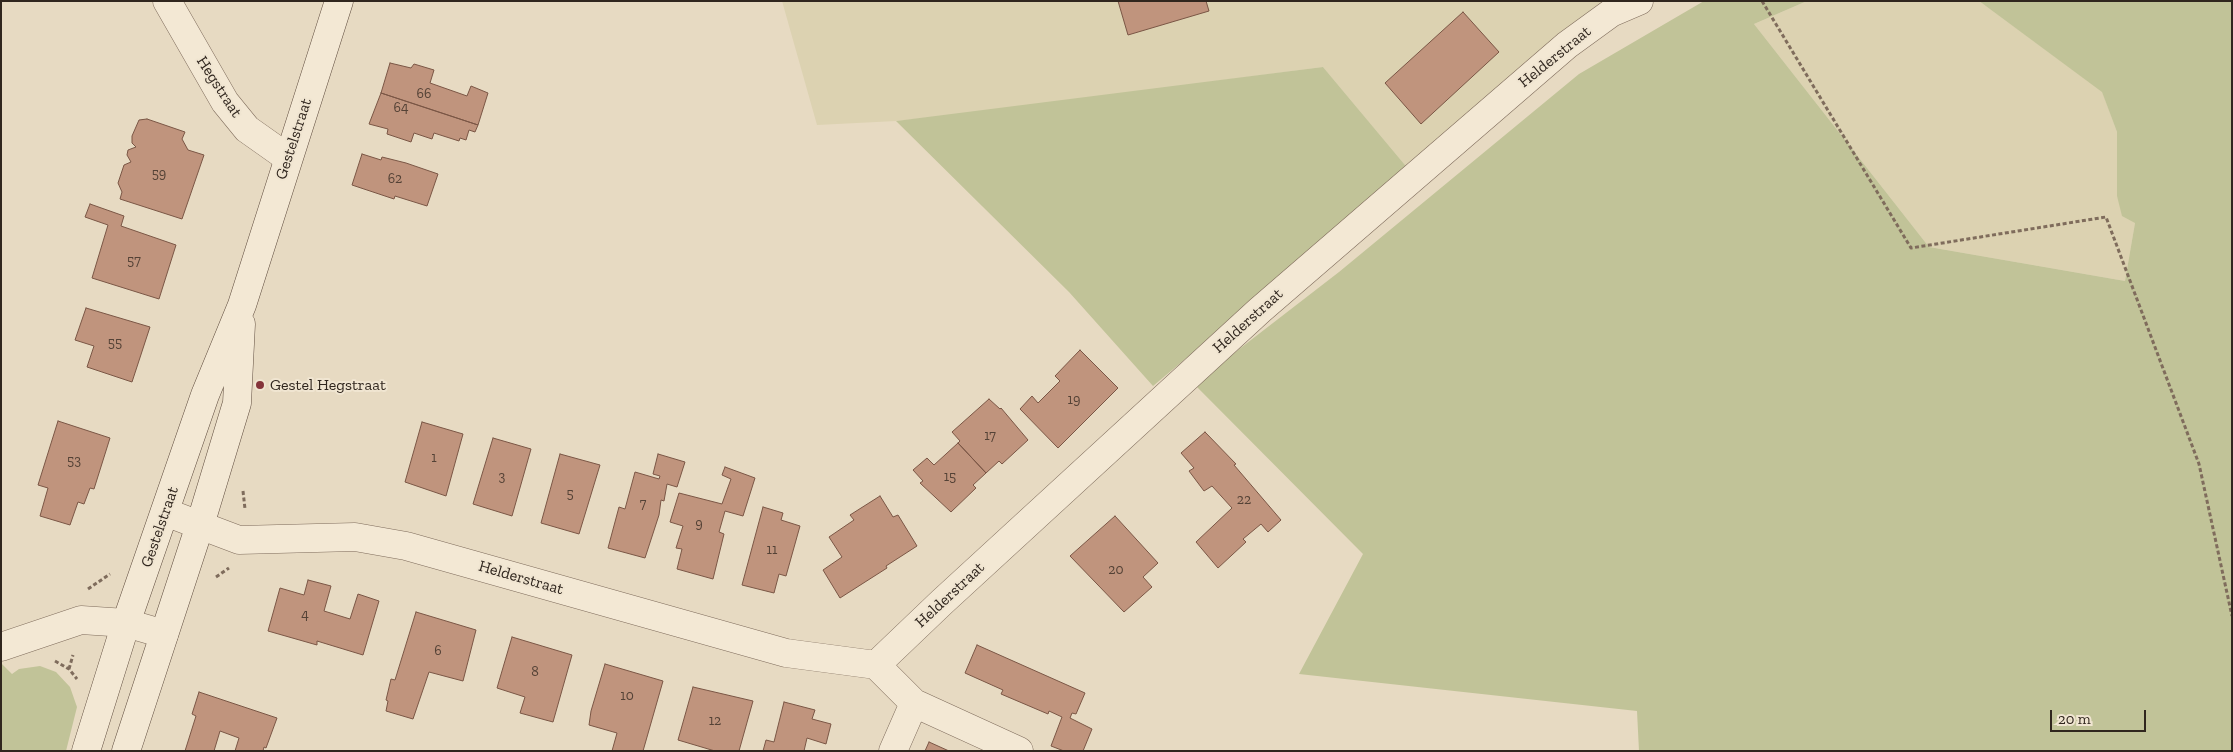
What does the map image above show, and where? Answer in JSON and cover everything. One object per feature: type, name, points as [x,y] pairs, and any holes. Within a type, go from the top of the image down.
[{"type":"street","name":"Hegstraat","points":[[167,1],[225,102],[247,129],[288,158]]},
{"type":"street","name":"Gestelstraat","points":[[86,751],[126,623],[204,395],[242,305],[340,1]]},
{"type":"street","name":"Helderstraat","points":[[165,512],[239,540],[355,536],[406,546],[786,653],[876,665],[1260,310],[1567,46],[1611,13],[1639,1]]},
{"type":"street","name":"Gestelstraat","points":[[126,751],[200,525],[237,403],[242,305]]},
{"type":"street","points":[[1,647],[81,620],[126,623],[164,634]]},
{"type":"street","points":[[876,665],[914,703],[1019,751]]},
{"type":"street","points":[[893,751],[914,703]]},
{"type":"path","points":[[1762,1],[1911,248],[2106,217],[2199,464],[2232,616]]},
{"type":"path","points":[[242,485],[246,504]]},
{"type":"path","points":[[69,669],[76,676]]},
{"type":"shaded area","points":[[782,1],[1609,1],[1410,171],[1323,67],[989,111],[896,121],[817,125]]},
{"type":"shaded area","points":[[1807,1],[1979,1],[2102,91],[2117,132],[2117,196],[2135,223],[2125,281],[1929,247],[1754,24]]},
{"type":"green space","points":[[1704,1],[1807,1],[1754,24],[1929,247],[2125,281],[2135,223],[2122,216],[2117,196],[2117,132],[2102,92],[1979,1],[2232,1],[2232,751],[1639,751],[1637,711],[1299,674],[1363,554],[1194,384],[1339,272],[1579,74]]},
{"type":"green space","points":[[1323,67],[1410,171],[1153,386],[1069,292],[896,121]]},
{"type":"green space","points":[[1,663],[12,674],[19,669],[40,666],[56,672],[70,687],[77,707],[66,751],[1,751]]},
{"type":"building","points":[[1118,1],[1206,1],[1209,11],[1128,35]]},
{"type":"building","points":[[1463,12],[1499,52],[1421,124],[1385,83]]},
{"type":"building","points":[[390,63],[411,68],[414,64],[434,70],[430,83],[467,96],[471,86],[488,93],[478,125],[381,93]]},
{"type":"building","points":[[381,93],[478,125],[475,132],[469,130],[466,140],[460,138],[459,141],[434,133],[432,139],[414,133],[411,142],[387,134],[388,129],[369,124]]},
{"type":"building","points":[[147,119],[185,132],[182,139],[188,150],[204,155],[182,219],[120,199],[122,192],[118,183],[124,165],[131,162],[127,155],[128,150],[136,147],[132,143],[132,136],[139,120]]},
{"type":"building","points":[[362,154],[381,160],[382,157],[406,163],[438,174],[427,206],[395,196],[394,199],[352,185]]},
{"type":"building","points":[[90,204],[124,216],[121,226],[176,245],[159,299],[92,278],[108,225],[85,217]]},
{"type":"building","points":[[86,308],[150,327],[132,382],[87,367],[94,346],[75,340]]},
{"type":"building","points":[[1080,350],[1118,388],[1058,448],[1020,409],[1032,396],[1038,403],[1060,381],[1055,376]]},
{"type":"building","points":[[989,399],[1001,408],[1028,440],[1002,464],[999,461],[986,473],[958,443],[960,441],[952,432]]},
{"type":"building","points":[[58,421],[110,438],[94,489],[90,488],[84,504],[78,502],[70,525],[40,516],[48,488],[38,485]]},
{"type":"building","points":[[422,422],[463,434],[446,496],[405,482]]},
{"type":"building","points":[[1205,432],[1236,464],[1234,465],[1281,520],[1268,532],[1261,524],[1243,539],[1246,542],[1218,568],[1196,542],[1232,508],[1212,486],[1204,491],[1189,471],[1194,468],[1181,453]]},
{"type":"building","points":[[493,438],[531,449],[512,516],[473,504]]},
{"type":"building","points":[[958,443],[986,473],[973,485],[976,488],[951,512],[920,483],[923,481],[913,470],[927,458],[934,465]]},
{"type":"building","points":[[560,454],[600,465],[579,534],[541,523]]},
{"type":"building","points":[[658,454],[685,462],[677,487],[667,484],[664,501],[661,500],[659,515],[645,558],[608,548],[619,507],[625,509],[635,472],[659,479],[660,476],[653,474]]},
{"type":"building","points":[[725,467],[755,478],[743,516],[725,511],[719,532],[724,534],[713,579],[677,569],[682,549],[676,548],[683,526],[670,522],[679,493],[722,504],[731,479],[722,475]]},
{"type":"building","points":[[880,496],[893,517],[898,515],[917,546],[840,598],[823,570],[842,557],[829,537],[854,520],[850,515]]},
{"type":"building","points":[[763,507],[783,513],[781,520],[800,526],[786,576],[779,574],[774,593],[742,585]]},
{"type":"building","points":[[1115,516],[1158,563],[1143,577],[1152,587],[1124,612],[1070,556]]},
{"type":"building","points":[[308,580],[331,586],[324,611],[350,619],[358,594],[379,601],[363,655],[317,641],[317,645],[268,631],[280,588],[304,595]]},
{"type":"building","points":[[416,612],[476,630],[463,681],[429,672],[413,719],[386,711],[388,701],[386,700],[391,679],[395,680]]},
{"type":"building","points":[[512,637],[572,655],[553,722],[520,713],[525,697],[497,688]]},
{"type":"building","points":[[977,645],[1085,693],[1076,714],[1072,713],[1070,718],[1092,729],[1083,751],[1064,751],[1051,746],[1062,717],[1049,711],[1048,714],[1001,694],[1003,690],[965,673]]},
{"type":"building","points":[[605,664],[663,681],[643,751],[612,751],[617,733],[589,725],[591,711]]},
{"type":"building","points":[[693,687],[753,701],[739,751],[715,751],[678,740]]},
{"type":"building","points":[[199,692],[277,718],[266,748],[264,747],[263,751],[235,751],[239,738],[220,731],[214,751],[185,751],[196,716],[192,714]]},
{"type":"building","points":[[784,702],[815,710],[812,719],[831,724],[826,744],[807,738],[804,751],[763,751],[766,740],[774,742]]},
{"type":"building","points":[[929,742],[949,751],[925,751]]},
{"type":"place","name":"Gestel Hegstraat","points":[[260,385]]}]
